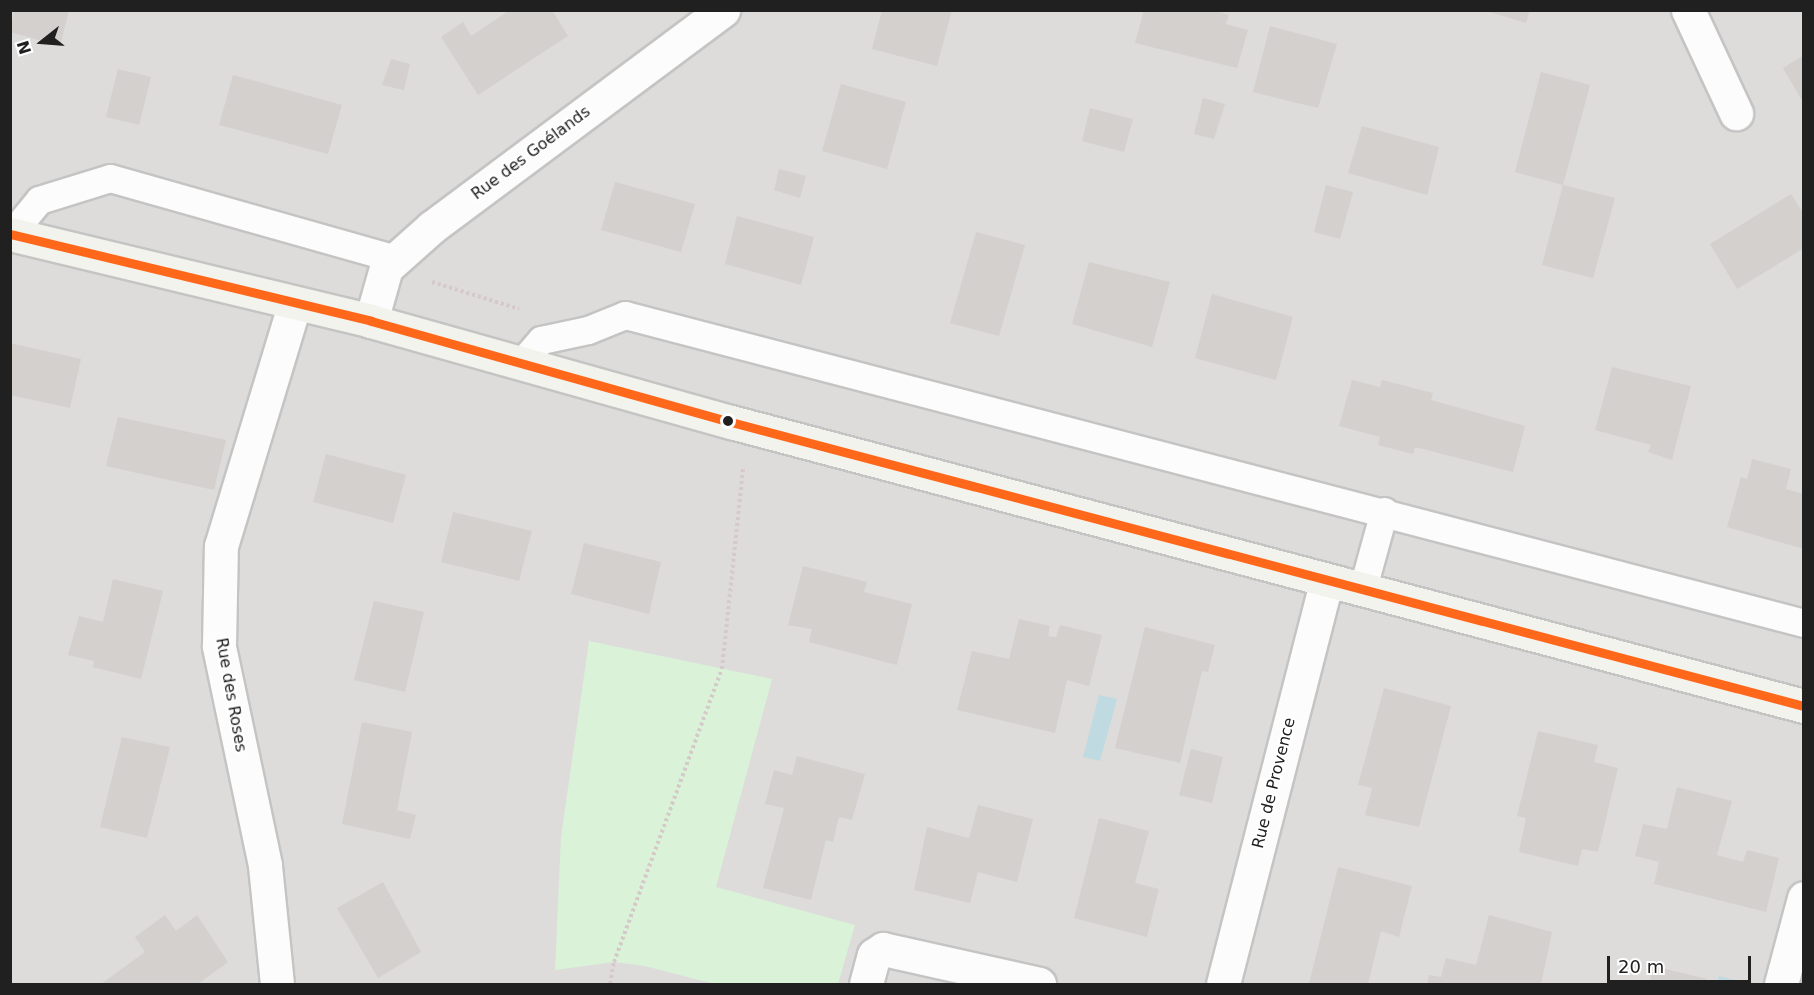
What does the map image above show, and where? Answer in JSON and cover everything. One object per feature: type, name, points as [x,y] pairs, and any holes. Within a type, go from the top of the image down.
[{"type":"street","name":"Rue des Goélands","points":[[371,321],[386,268],[432,227],[723,10]]},
{"type":"street","points":[[1688,10],[1736,113]]},
{"type":"street","points":[[11,234],[145,264],[294,305],[371,321],[520,364],[1326,582],[1803,706]]},
{"type":"street","name":"Rue des Roses","points":[[277,984],[265,865],[219,646],[221,546],[294,305]]},
{"type":"street","name":"Rue de Provence","points":[[1223,984],[1326,582]]},
{"type":"street","points":[[1781,984],[1803,898]]},
{"type":"street","points":[[866,984],[874,955],[884,949],[938,974],[1039,984]]},
{"type":"lane","points":[[11,234],[39,200],[110,178],[396,259]]},
{"type":"lane","points":[[520,364],[542,340],[588,330],[625,315],[1384,511],[1803,623]]},
{"type":"lane","points":[[1362,591],[1384,511]]},
{"type":"path","points":[[609,984],[614,962],[722,669],[748,426]]},
{"type":"shaded area","points":[[10,11],[1803,11],[1803,984],[11,984]]},
{"type":"green space","points":[[589,641],[772,679],[716,887],[855,925],[838,984],[714,984],[645,966],[614,962],[555,970],[561,837]]},
{"type":"water","points":[[1099,695],[1117,699],[1100,761],[1083,757]]},
{"type":"water","points":[[1719,976],[1747,983],[1747,984],[1717,984]]},
{"type":"building","points":[[14,10],[69,10],[60,46],[10,32]]},
{"type":"building","points":[[510,10],[552,10],[568,36],[478,95],[441,37],[463,22],[471,36]]},
{"type":"building","points":[[882,10],[952,10],[937,66],[872,49]]},
{"type":"building","points":[[1144,10],[1212,10],[1229,15],[1226,24],[1248,30],[1237,68],[1135,43]]},
{"type":"building","points":[[1483,10],[1530,10],[1526,23]]},
{"type":"building","points":[[1270,26],[1337,44],[1318,108],[1253,92]]},
{"type":"building","points":[[1804,55],[1804,104],[1783,68]]},
{"type":"building","points":[[391,59],[410,64],[404,90],[382,85]]},
{"type":"building","points":[[118,69],[151,77],[139,125],[106,117]]},
{"type":"building","points":[[1541,72],[1590,85],[1563,185],[1515,172]]},
{"type":"building","points":[[233,75],[342,105],[328,154],[219,125]]},
{"type":"building","points":[[841,84],[906,102],[887,169],[822,151]]},
{"type":"building","points":[[1203,98],[1225,104],[1214,139],[1194,134]]},
{"type":"building","points":[[1090,108],[1133,119],[1124,152],[1082,141]]},
{"type":"building","points":[[1362,126],[1439,147],[1427,195],[1348,173]]},
{"type":"building","points":[[779,169],[806,176],[800,198],[774,190]]},
{"type":"building","points":[[615,182],[695,204],[681,252],[601,230]]},
{"type":"building","points":[[1326,185],[1353,192],[1340,239],[1314,232]]},
{"type":"building","points":[[1563,185],[1615,198],[1593,278],[1542,265]]},
{"type":"building","points":[[1791,194],[1804,214],[1804,248],[1737,289],[1710,244]]},
{"type":"building","points":[[737,216],[814,237],[801,285],[725,264]]},
{"type":"building","points":[[976,232],[1025,245],[999,336],[950,323]]},
{"type":"building","points":[[1089,262],[1170,282],[1152,347],[1072,324]]},
{"type":"building","points":[[1212,294],[1293,317],[1276,380],[1195,358]]},
{"type":"building","points":[[10,343],[81,359],[70,408],[10,395]]},
{"type":"building","points":[[1612,367],[1691,386],[1672,460],[1648,452],[1651,445],[1595,430]]},
{"type":"building","points":[[1352,380],[1380,387],[1382,380],[1433,393],[1431,400],[1525,426],[1513,472],[1415,447],[1413,454],[1378,445],[1380,437],[1339,426]]},
{"type":"building","points":[[118,417],[226,440],[214,490],[106,466]]},
{"type":"building","points":[[326,454],[406,475],[393,523],[313,502]]},
{"type":"building","points":[[1752,459],[1791,469],[1786,489],[1804,494],[1804,549],[1727,527],[1741,477],[1747,479]]},
{"type":"building","points":[[453,512],[532,531],[519,581],[441,562]]},
{"type":"building","points":[[584,543],[661,562],[649,614],[571,594]]},
{"type":"building","points":[[803,566],[867,582],[864,592],[912,604],[897,665],[809,642],[812,629],[788,625]]},
{"type":"building","points":[[113,579],[163,591],[141,679],[93,667],[94,661],[68,655],[79,616],[103,622]]},
{"type":"building","points":[[374,601],[424,612],[405,692],[354,680]]},
{"type":"building","points":[[1019,619],[1050,626],[1048,636],[1056,637],[1060,625],[1102,635],[1089,686],[1067,680],[1055,733],[957,710],[972,651],[1009,659]]},
{"type":"building","points":[[1145,627],[1215,645],[1208,672],[1202,671],[1180,763],[1115,748]]},
{"type":"building","points":[[1384,688],[1451,706],[1419,827],[1365,815],[1372,788],[1358,785]]},
{"type":"building","points":[[362,722],[412,732],[397,810],[416,815],[410,839],[342,824]]},
{"type":"building","points":[[1538,731],[1598,745],[1594,762],[1618,768],[1598,852],[1582,849],[1578,866],[1519,852],[1526,818],[1517,816]]},
{"type":"building","points":[[122,737],[170,747],[147,838],[100,827]]},
{"type":"building","points":[[1191,749],[1223,757],[1212,803],[1179,795]]},
{"type":"building","points":[[797,756],[865,774],[852,820],[839,817],[833,842],[826,840],[811,900],[763,888],[784,808],[765,804],[774,770],[792,775]]},
{"type":"building","points":[[1677,787],[1732,801],[1717,855],[1743,862],[1747,850],[1779,858],[1766,912],[1654,884],[1659,862],[1635,856],[1643,824],[1667,829]]},
{"type":"building","points":[[978,805],[1033,819],[1017,882],[978,872],[970,903],[914,890],[927,827],[969,838]]},
{"type":"building","points":[[1099,818],[1149,831],[1135,883],[1159,889],[1147,937],[1074,918]]},
{"type":"building","points":[[1338,867],[1412,886],[1399,937],[1381,931],[1368,984],[1309,983]]},
{"type":"building","points":[[383,882],[421,952],[378,978],[337,908]]},
{"type":"building","points":[[165,915],[176,931],[197,915],[228,962],[198,984],[101,984],[145,952],[135,937]]},
{"type":"building","points":[[1489,915],[1552,932],[1541,984],[1427,984],[1429,975],[1441,977],[1446,958],[1476,965]]},
{"type":"building","points":[[1653,966],[1707,979],[1705,984],[1649,984]]},
{"type":"transit line","points":[[10,234],[371,321],[731,422],[1804,706]]}]
